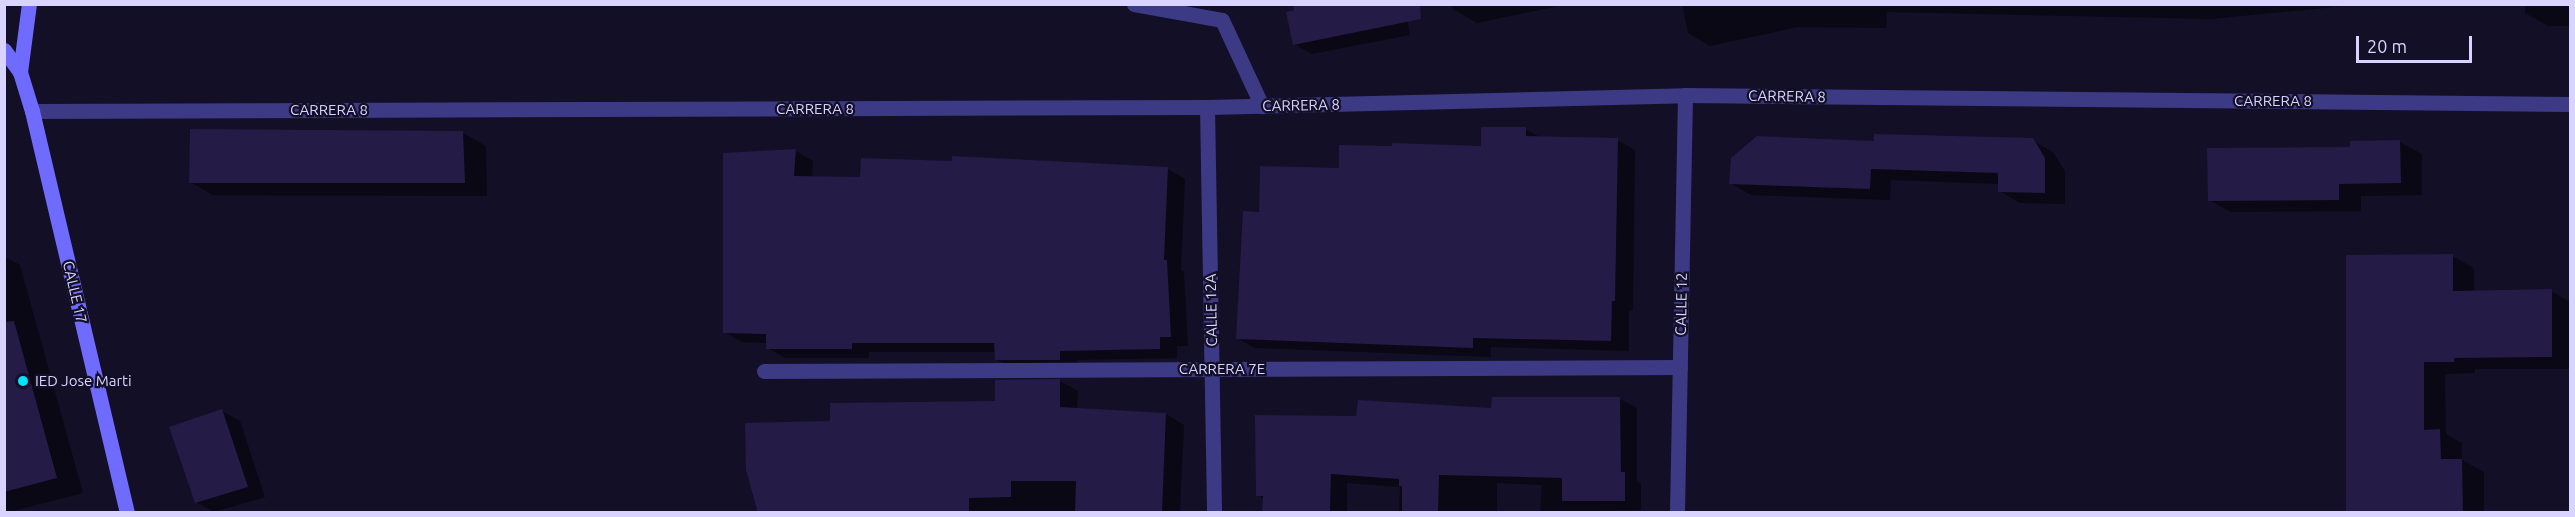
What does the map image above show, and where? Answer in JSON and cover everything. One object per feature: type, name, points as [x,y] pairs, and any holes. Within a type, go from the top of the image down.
[{"type":"main road","name":"CALLE 17","points":[[20,72],[29,4]]},
{"type":"main road","name":"CALLE 17","points":[[4,50],[20,72],[32,111],[127,513]]},
{"type":"street","points":[[1134,4],[1222,20],[1262,106]]},
{"type":"street","name":"CARRERA 8","points":[[32,111],[1207,108],[1685,95],[2571,104]]},
{"type":"street","name":"CALLE 12","points":[[1677,513],[1685,95]]},
{"type":"street","name":"CALLE 12A","points":[[1207,108],[1214,513]]},
{"type":"street","name":"CARRERA 7E","points":[[764,371],[1680,367]]},
{"type":"building","points":[[1293,4],[1420,4],[1421,19],[1293,45],[1286,12],[1294,10]]},
{"type":"building","points":[[1481,127],[1526,127],[1526,136],[1618,138],[1615,301],[1612,301],[1611,341],[1473,338],[1473,348],[1236,339],[1243,211],[1259,212],[1260,166],[1339,168],[1339,145],[1392,146],[1392,143],[1481,146]]},
{"type":"building","points":[[190,129],[463,131],[465,183],[189,183]]},
{"type":"building","points":[[1874,134],[2033,138],[2045,158],[2045,193],[1998,192],[1998,173],[1871,169],[1870,189],[1729,184],[1731,158],[1757,136],[1874,141]]},
{"type":"building","points":[[2400,140],[2401,183],[2339,184],[2339,200],[2208,201],[2207,148],[2350,147],[2350,141]]},
{"type":"building","points":[[796,149],[794,176],[860,177],[861,158],[952,161],[952,156],[1168,167],[1164,260],[1167,260],[1171,337],[1160,337],[1160,349],[1060,351],[1060,360],[995,360],[994,343],[852,343],[852,349],[766,349],[766,334],[723,333],[723,153]]},
{"type":"building","points":[[2453,254],[2453,291],[2552,289],[2552,357],[2454,358],[2454,362],[2424,362],[2424,430],[2440,429],[2441,459],[2462,459],[2463,513],[2346,513],[2346,255]]},
{"type":"building","points":[[14,321],[57,478],[4,492],[4,322]]},
{"type":"building","points":[[1060,379],[1060,407],[1166,413],[1162,513],[1075,513],[1076,481],[1011,481],[1011,497],[969,498],[969,513],[758,513],[746,470],[745,423],[830,421],[830,403],[995,401],[995,380]]},
{"type":"building","points":[[1492,397],[1620,397],[1621,472],[1625,472],[1625,501],[1562,501],[1562,478],[1439,475],[1438,513],[1402,513],[1402,486],[1399,486],[1399,479],[1331,474],[1330,513],[1262,513],[1263,496],[1256,496],[1255,415],[1356,416],[1358,400],[1491,408]]},
{"type":"building","points":[[222,409],[248,487],[195,503],[169,427]]},
{"type":"place","name":"IED Jose Marti","points":[[23,381]]}]
